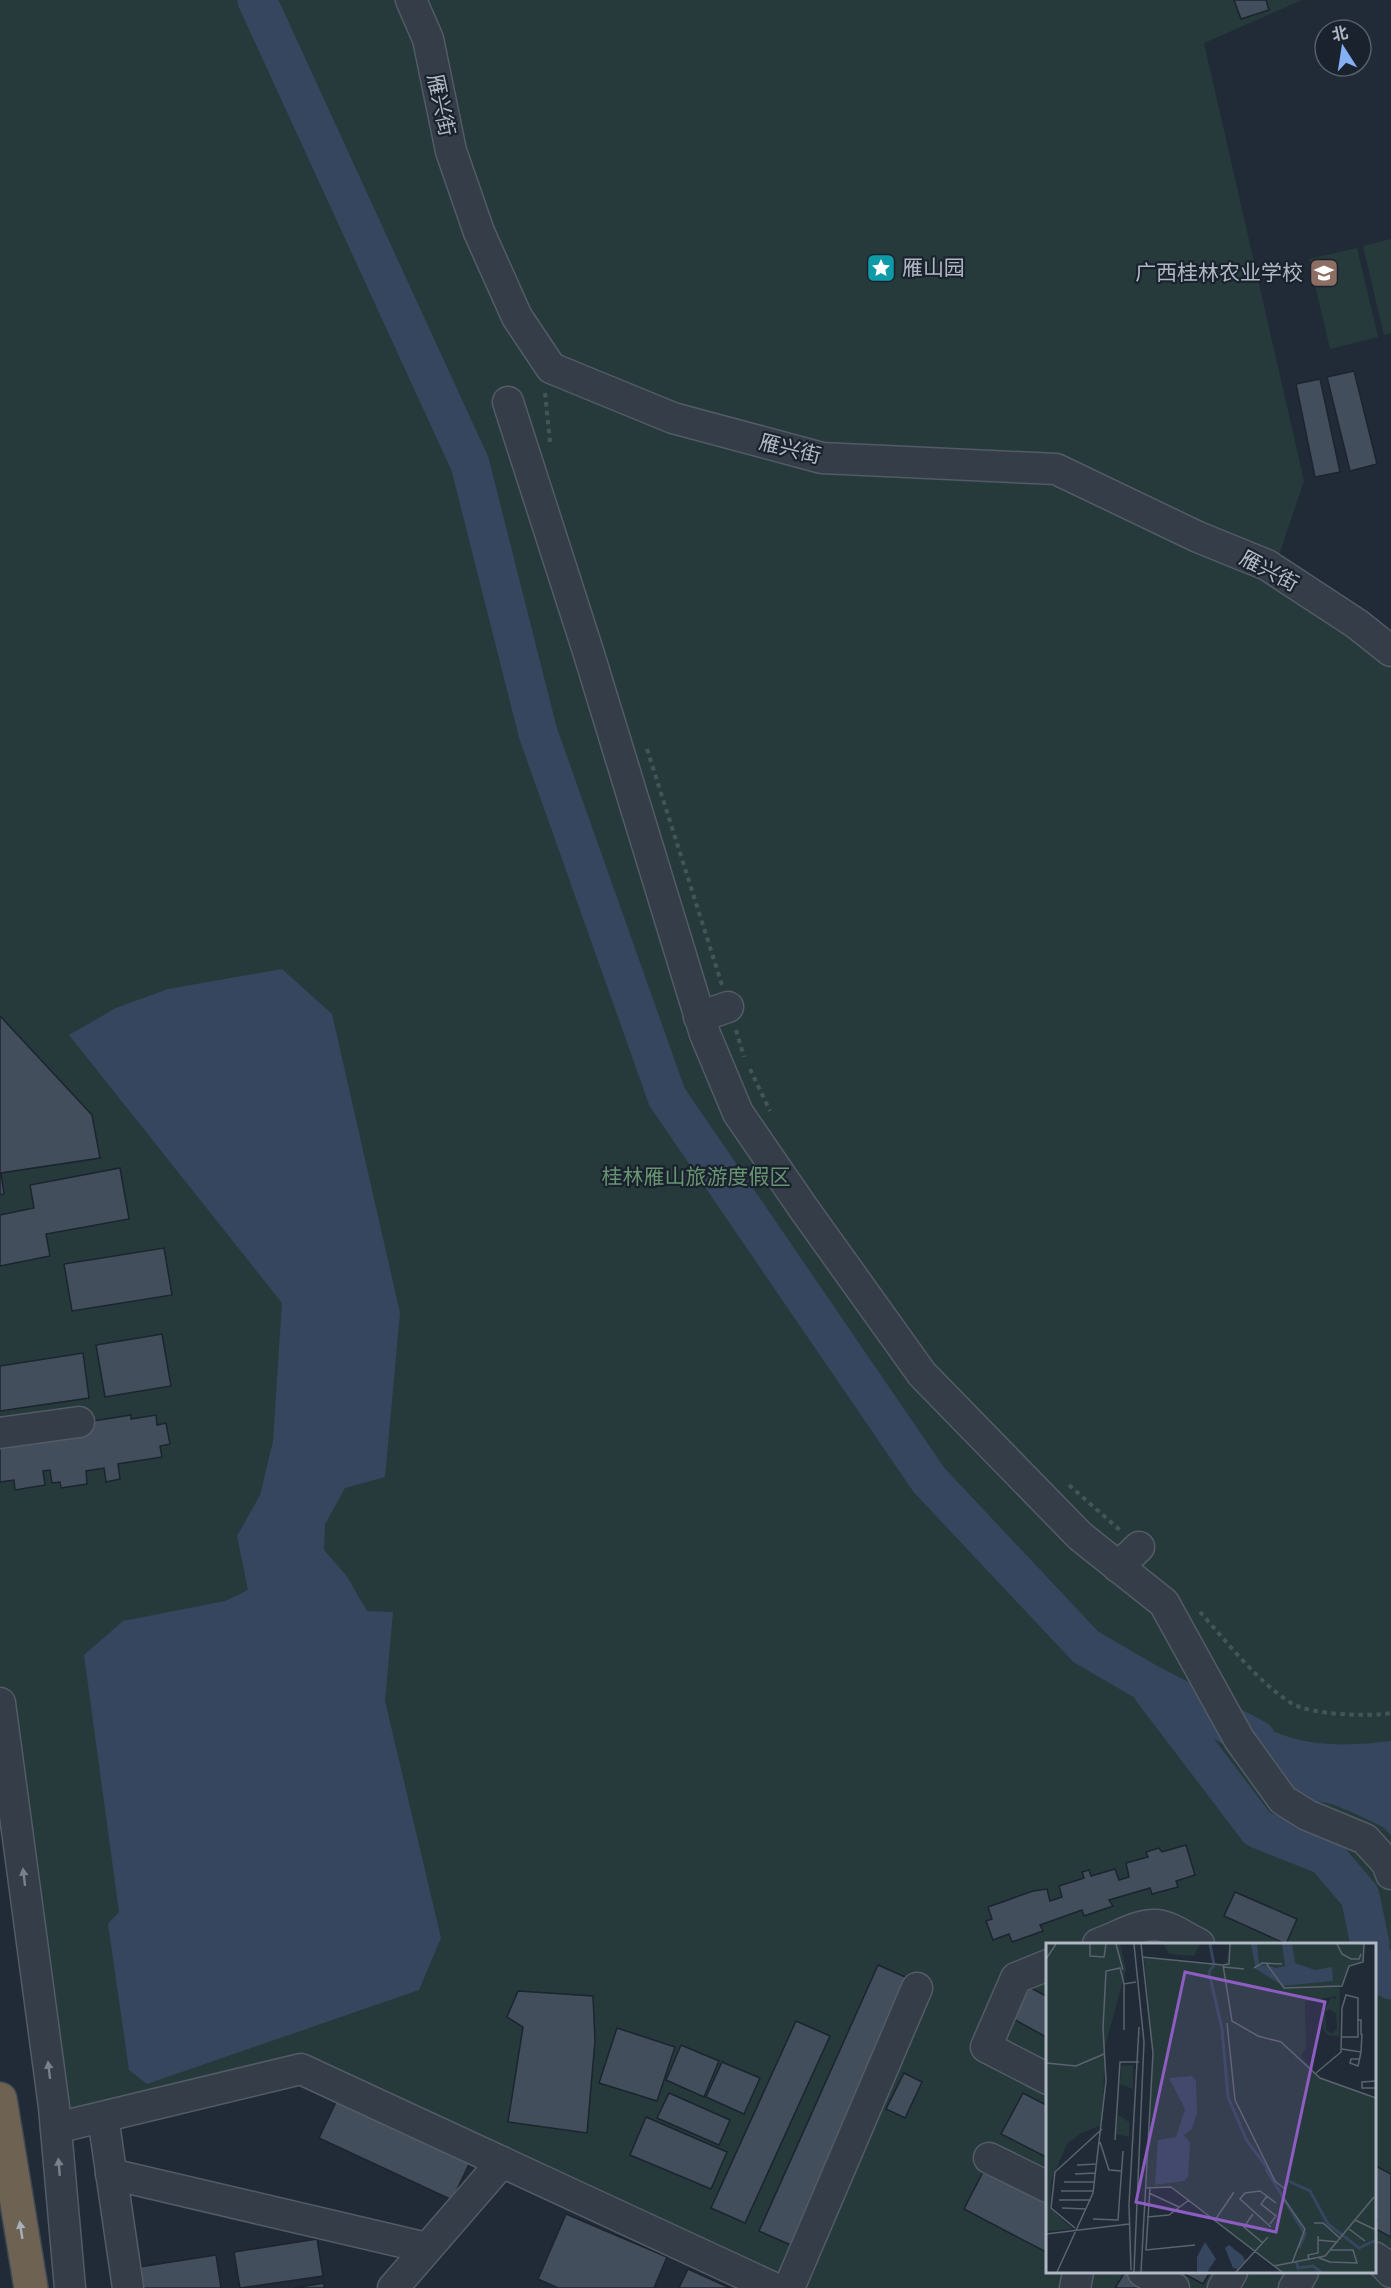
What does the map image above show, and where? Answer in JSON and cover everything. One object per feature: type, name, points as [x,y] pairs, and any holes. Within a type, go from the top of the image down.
[{"type":"highway","points":[[0,2099],[31,2288]]},
{"type":"street","name":"雁兴街","points":[[411,0],[428,39],[451,151],[479,232],[517,317],[551,368],[673,418],[822,458],[1056,469],[1198,537],[1266,565],[1358,624],[1391,651]]},
{"type":"street","points":[[508,402],[588,651],[699,1017],[738,1113],[922,1374],[1080,1536],[1129,1557],[1164,1603],[1239,1739],[1283,1800],[1307,1815],[1365,1839],[1387,1863],[1391,1874]]},
{"type":"street","points":[[699,1017],[728,1006]]},
{"type":"street","points":[[0,1433],[79,1422]]},
{"type":"street","points":[[0,1703],[56,2128],[70,2288]]},
{"type":"street","points":[[1101,1943],[1156,1925],[1197,1943]]},
{"type":"street","points":[[1046,1965],[1016,1978],[986,2047],[1046,2078]]},
{"type":"street","points":[[789,2288],[916,1988]]},
{"type":"street","points":[[56,2128],[301,2069],[774,2288]]},
{"type":"street","points":[[103,2117],[128,2288]]},
{"type":"street","points":[[989,2158],[1046,2186]]},
{"type":"street","points":[[393,2288],[502,2162]]},
{"type":"street","points":[[111,2174],[427,2248]]},
{"type":"street","points":[[1376,2258],[1391,2272]]},
{"type":"street","points":[[1075,2288],[1078,2273]]},
{"type":"street","points":[[1147,2273],[1174,2288]]},
{"type":"street","points":[[1223,2288],[1231,2273]]},
{"type":"street","points":[[1294,2288],[1302,2273]]},
{"type":"path","points":[[545,386],[546,424],[550,444]]},
{"type":"path","points":[[644,740],[746,1061],[774,1119]]},
{"type":"path","points":[[1062,1479],[1129,1557]]},
{"type":"path","points":[[1193,1605],[1255,1670],[1293,1704],[1330,1713],[1391,1713]]},
{"type":"green space","name":"桂林雁山旅游度假区","points":[[0,0],[1302,0],[1204,43],[1304,481],[1278,558],[1391,651],[1391,2288],[774,2288],[301,2069],[56,2128],[0,1703]]},
{"type":"green space","points":[[1391,239],[1391,333],[1384,335],[1363,246]]},
{"type":"green space","points":[[1357,248],[1378,337],[1330,349],[1309,259]]},
{"type":"water","points":[[282,969],[332,1014],[400,1313],[385,1477],[345,1488],[325,1524],[324,1550],[346,1575],[367,1611],[393,1612],[385,1701],[441,1938],[419,1990],[147,2084],[129,2070],[108,1924],[119,1912],[84,1655],[123,1621],[225,1601],[248,1590],[237,1536],[260,1495],[273,1441],[282,1303],[69,1035],[116,1008],[168,989]]},
{"type":"water","points":[[1243,1719],[1292,1738],[1317,1743],[1354,1744],[1391,1741],[1391,1835],[1383,1827],[1356,1814],[1332,1804],[1306,1799],[1279,1785]]},
{"type":"building","points":[[1234,0],[1266,0],[1269,10],[1241,19]]},
{"type":"building","points":[[1354,371],[1377,464],[1350,471],[1327,377]]},
{"type":"building","points":[[1320,379],[1340,472],[1315,477],[1296,384]]},
{"type":"building","points":[[0,1016],[92,1115],[100,1158],[1,1173],[4,1194],[0,1195]]},
{"type":"building","points":[[120,1168],[129,1219],[46,1234],[50,1256],[0,1266],[0,1215],[34,1208],[30,1185]]},
{"type":"building","points":[[164,1248],[172,1295],[72,1311],[64,1264]]},
{"type":"building","points":[[162,1334],[171,1386],[105,1397],[96,1345]]},
{"type":"building","points":[[83,1353],[89,1398],[0,1411],[0,1366]]},
{"type":"building","points":[[131,1415],[131,1419],[156,1415],[157,1425],[166,1423],[170,1444],[160,1446],[162,1457],[118,1464],[120,1479],[106,1482],[104,1468],[86,1471],[87,1484],[61,1488],[60,1482],[52,1483],[50,1470],[43,1471],[45,1485],[15,1490],[14,1480],[0,1482],[0,1438],[46,1440],[89,1433],[87,1422]]},
{"type":"building","points":[[1186,1845],[1195,1875],[1176,1881],[1178,1887],[1152,1894],[1150,1888],[1109,1900],[1113,1906],[1084,1916],[1082,1910],[1040,1925],[1043,1931],[1012,1942],[1009,1934],[993,1940],[986,1921],[992,1919],[988,1907],[1033,1891],[1047,1889],[1050,1901],[1062,1897],[1059,1886],[1084,1878],[1082,1872],[1089,1870],[1091,1876],[1115,1869],[1119,1880],[1129,1877],[1126,1863],[1148,1857],[1146,1852],[1159,1848],[1162,1852]]},
{"type":"building","points":[[1235,1892],[1297,1919],[1286,1943],[1284,1943],[1224,1916]]},
{"type":"building","points":[[878,1965],[912,1980],[793,2246],[759,2231]]},
{"type":"building","points":[[1027,1986],[1046,1996],[1046,2037],[1010,2017]]},
{"type":"building","points":[[518,1991],[593,1996],[595,2041],[587,2133],[508,2122],[523,2027],[507,2017]]},
{"type":"building","points":[[796,2021],[830,2036],[745,2223],[711,2208]]},
{"type":"building","points":[[617,2028],[675,2047],[657,2101],[599,2083]]},
{"type":"building","points":[[681,2045],[719,2061],[704,2097],[666,2080]]},
{"type":"building","points":[[722,2062],[760,2078],[744,2114],[706,2097]]},
{"type":"building","points":[[904,2073],[922,2082],[905,2118],[886,2109]]},
{"type":"building","points":[[669,2093],[730,2120],[719,2145],[657,2118]]},
{"type":"building","points":[[1023,2093],[1046,2105],[1046,2157],[1001,2134]]},
{"type":"building","points":[[337,2100],[470,2162],[452,2200],[319,2138]]},
{"type":"building","points":[[646,2117],[727,2152],[711,2189],[630,2155]]},
{"type":"building","points":[[1376,2166],[1391,2174],[1391,2237],[1376,2229]]},
{"type":"building","points":[[985,2168],[1046,2199],[1046,2252],[964,2209]]},
{"type":"building","points":[[566,2214],[667,2257],[654,2288],[558,2288],[538,2279]]},
{"type":"building","points":[[317,2239],[323,2276],[240,2288],[234,2252]]},
{"type":"building","points":[[216,2255],[221,2288],[136,2288],[133,2268]]},
{"type":"building","points":[[688,2269],[730,2288],[679,2288]]},
{"type":"building","points":[[1124,2273],[1135,2273],[1163,2288],[1115,2288]]},
{"type":"building","points":[[1183,2273],[1209,2273],[1203,2284]]},
{"type":"building","points":[[324,2283],[324,2288],[294,2288]]},
{"type":"waterway","points":[[257,0],[470,464],[538,733],[667,1097],[929,1480],[1086,1647],[1148,1683],[1256,1739]]},
{"type":"waterway","points":[[1153,1691],[1258,1829],[1326,1856],[1360,1896],[1370,1943]]},
{"type":"waterway","points":[[1376,1962],[1391,1980]]},
{"type":"place","name":"雁山园","points":[[881,268]]},
{"type":"place","name":"广西桂林农业学校","points":[[1324,273]]}]
